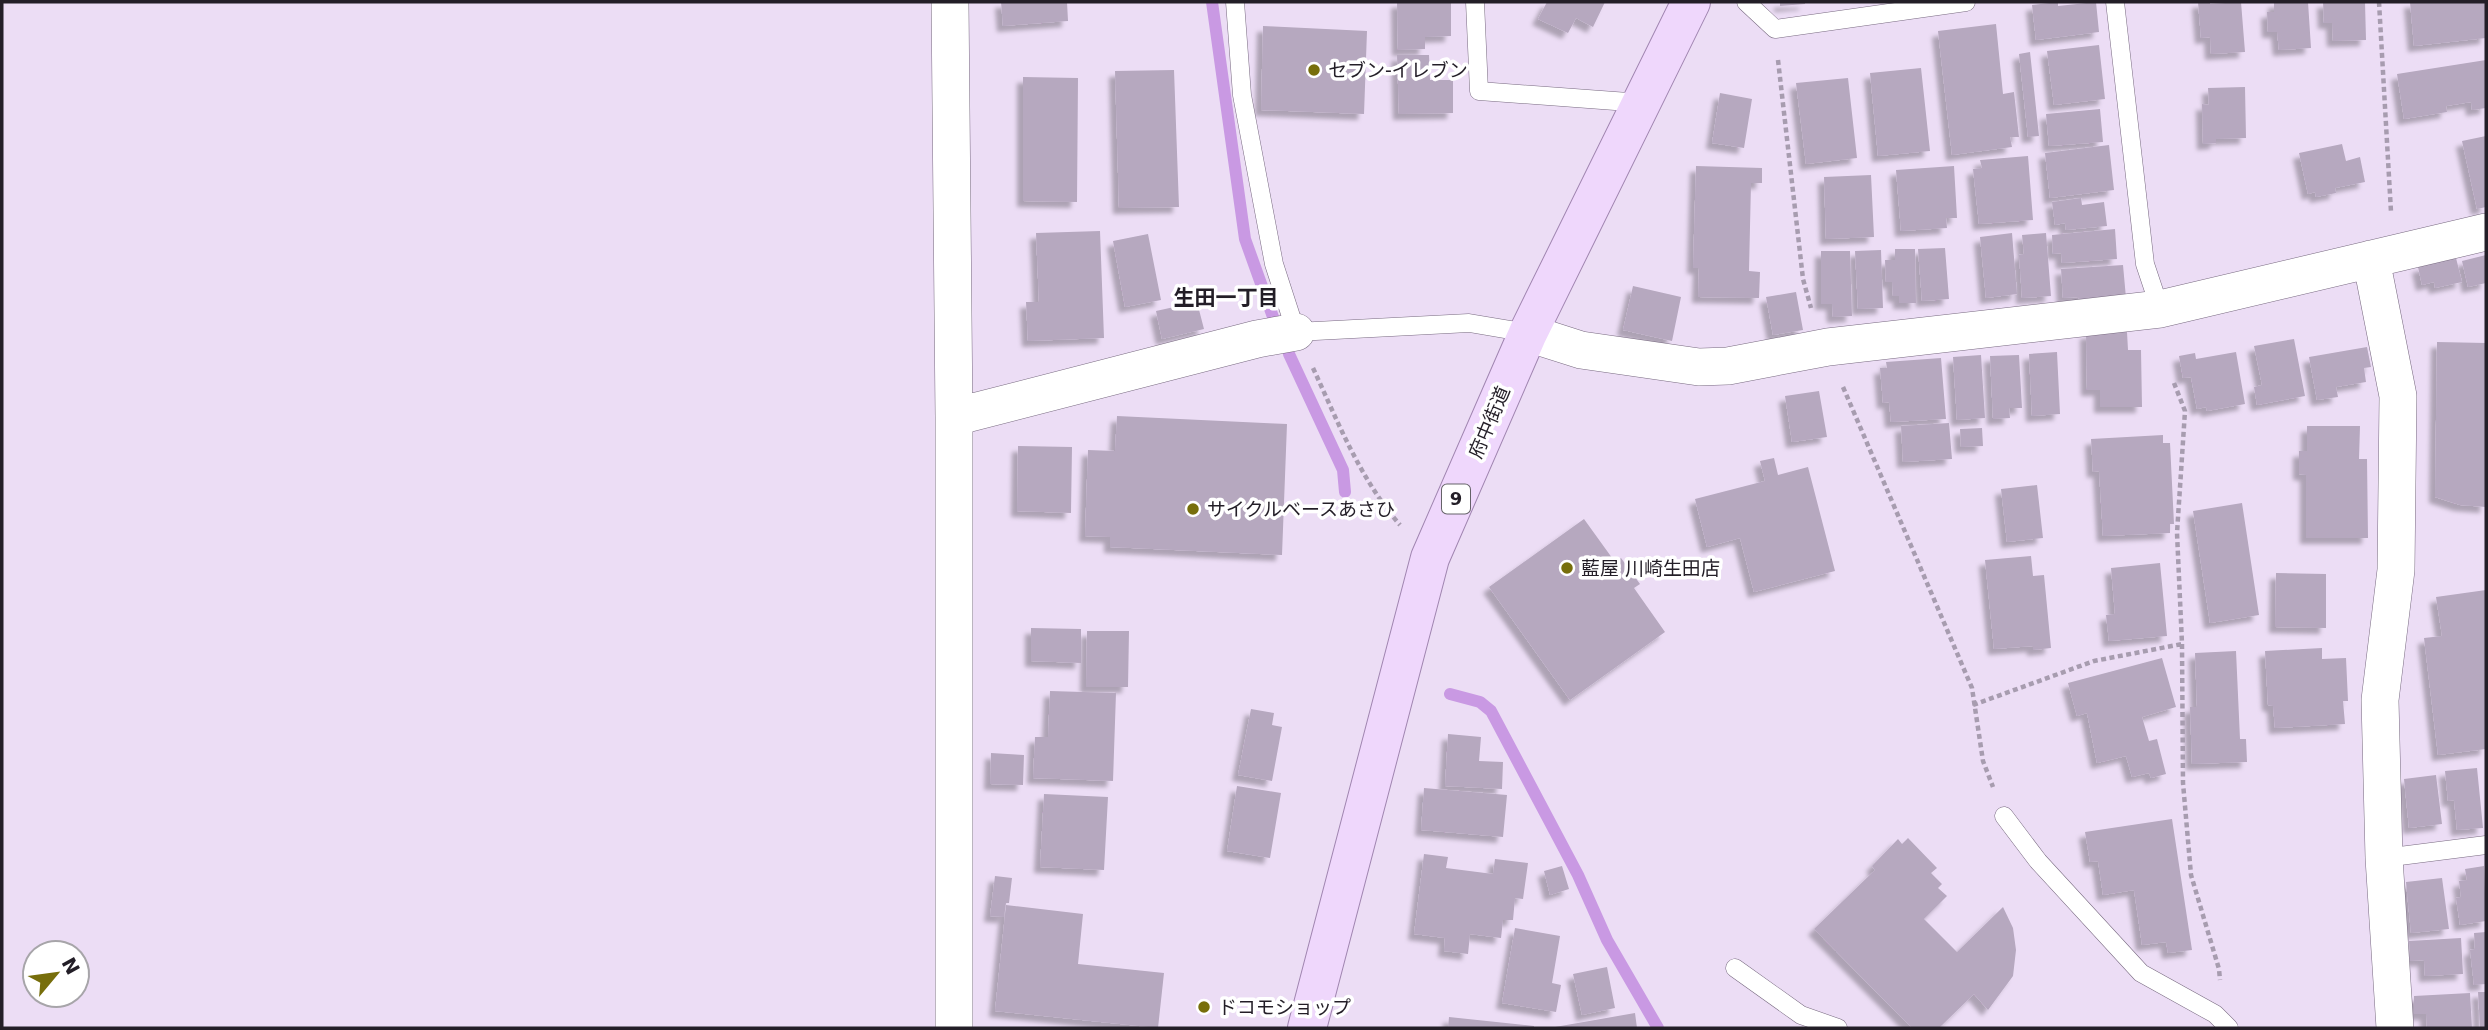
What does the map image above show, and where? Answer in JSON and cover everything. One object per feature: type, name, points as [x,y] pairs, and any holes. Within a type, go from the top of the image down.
[{"type":"main road","name":"府中街道","points":[[1307,1028],[1430,558],[1528,333],[1691,2]]},
{"type":"street","points":[[950,2],[954,417],[954,1028]]},
{"type":"street","points":[[1528,333],[1581,350],[1699,367],[1728,366],[1825,348],[2160,309],[2486,232]]},
{"type":"street","points":[[2382,257],[2398,396],[2396,570],[2379,700],[2384,859],[2395,1028]]},
{"type":"street","points":[[954,417],[1257,339],[1296,332]]},
{"type":"lane","points":[[1235,2],[1242,95],[1274,264],[1296,332],[1469,323],[1528,333]]},
{"type":"lane","points":[[1475,2],[1479,91],[1642,103]]},
{"type":"lane","points":[[1746,2],[1775,29],[1966,2]]},
{"type":"lane","points":[[2115,2],[2145,264],[2160,309]]},
{"type":"lane","points":[[2004,816],[2038,861],[2141,973],[2215,1014],[2229,1028]]},
{"type":"lane","points":[[2384,859],[2486,845]]},
{"type":"lane","points":[[1735,968],[1801,1015],[1838,1028]]},
{"type":"path","points":[[2379,2],[2382,257]]},
{"type":"path","points":[[1775,29],[1803,279],[1825,348],[1972,688],[1983,761],[2004,816]]},
{"type":"path","points":[[1296,332],[1361,470],[1388,510],[1430,558]]},
{"type":"path","points":[[2174,383],[2185,411],[2176,534],[2182,644],[2183,783],[2191,876],[2220,970],[2220,994],[2215,1014]]},
{"type":"path","points":[[1973,705],[2094,661],[2182,644]]},
{"type":"building","points":[[1001,2],[1067,2],[1068,21],[1003,26]]},
{"type":"building","points":[[1397,2],[1451,2],[1451,36],[1425,37],[1425,49],[1398,50]]},
{"type":"building","points":[[1547,2],[1605,2],[1593,27],[1576,18],[1568,33],[1538,19]]},
{"type":"building","points":[[1780,2],[1805,2],[1805,4],[1780,6]]},
{"type":"building","points":[[2058,2],[2058,6],[2096,2],[2099,32],[2036,40],[2032,5]]},
{"type":"building","points":[[2198,2],[2241,2],[2245,52],[2211,54],[2210,37],[2201,38]]},
{"type":"building","points":[[2274,2],[2308,2],[2311,48],[2279,50],[2277,32],[2268,32],[2267,12],[2274,12]]},
{"type":"building","points":[[2323,2],[2365,2],[2366,40],[2333,41],[2332,23],[2324,23]]},
{"type":"building","points":[[2410,2],[2486,2],[2486,38],[2414,46]]},
{"type":"building","points":[[1996,24],[2003,94],[2014,92],[2019,137],[2010,137],[2012,147],[1952,155],[1938,31]]},
{"type":"building","name":"セブン-イレブン","points":[[1263,26],[1367,31],[1364,114],[1261,110]]},
{"type":"building","points":[[2099,45],[2105,99],[2054,105],[2047,51]]},
{"type":"building","points":[[2030,52],[2039,136],[2028,137],[2019,54]]},
{"type":"building","points":[[1397,55],[1429,55],[1430,80],[1453,80],[1453,113],[1399,114]]},
{"type":"building","points":[[2486,60],[2486,108],[2472,110],[2471,102],[2446,106],[2447,112],[2404,119],[2397,74]]},
{"type":"building","points":[[1921,68],[1930,151],[1878,156],[1870,73]]},
{"type":"building","points":[[1174,70],[1179,207],[1119,208],[1115,71]]},
{"type":"building","points":[[1023,77],[1078,78],[1077,202],[1023,201]]},
{"type":"building","points":[[1848,78],[1857,158],[1806,164],[1796,83]]},
{"type":"building","points":[[2245,87],[2246,138],[2216,139],[2216,143],[2203,144],[2202,104],[2209,105],[2208,88]]},
{"type":"building","points":[[1720,93],[1752,99],[1744,148],[1712,143]]},
{"type":"building","points":[[2100,109],[2103,142],[2049,146],[2046,114]]},
{"type":"building","points":[[2486,136],[2486,207],[2477,209],[2462,141]]},
{"type":"building","points":[[2342,144],[2346,161],[2360,157],[2365,182],[2335,188],[2336,193],[2316,197],[2315,192],[2308,194],[2299,153]]},
{"type":"building","points":[[2109,145],[2114,190],[2050,198],[2045,153]]},
{"type":"building","points":[[2028,156],[2033,220],[1979,224],[1973,169],[1982,168],[1980,160]]},
{"type":"building","points":[[1696,166],[1762,168],[1762,183],[1751,183],[1749,271],[1760,272],[1759,298],[1698,297],[1699,268],[1693,268]]},
{"type":"building","points":[[1954,166],[1957,218],[1946,218],[1947,228],[1901,231],[1896,170]]},
{"type":"building","points":[[1871,175],[1874,237],[1826,239],[1824,177]]},
{"type":"building","points":[[2081,198],[2082,205],[2104,202],[2107,226],[2066,230],[2065,223],[2055,225],[2052,202]]},
{"type":"building","points":[[2115,229],[2117,259],[2062,263],[2061,253],[2053,254],[2052,235]]},
{"type":"building","points":[[1100,231],[1104,338],[1028,341],[1026,302],[1039,302],[1036,233]]},
{"type":"building","points":[[2012,233],[2017,294],[1986,298],[1980,237]]},
{"type":"building","points":[[2046,233],[2051,296],[2022,298],[2019,255],[2024,254],[2022,235]]},
{"type":"building","points":[[1148,234],[1161,300],[1125,307],[1113,241]]},
{"type":"building","points":[[1945,248],[1949,299],[1922,301],[1918,249]]},
{"type":"building","points":[[1895,249],[1915,249],[1916,303],[1899,303],[1899,296],[1893,296],[1892,282],[1886,282],[1885,260],[1895,260]]},
{"type":"building","points":[[1881,250],[1883,308],[1858,309],[1855,251]]},
{"type":"building","points":[[1821,251],[1850,251],[1852,316],[1833,317],[1832,304],[1821,304]]},
{"type":"building","points":[[2486,255],[2486,283],[2468,287],[2462,261]]},
{"type":"building","points":[[2456,258],[2462,282],[2435,288],[2434,282],[2422,285],[2418,267]]},
{"type":"building","points":[[2123,265],[2126,298],[2079,301],[2078,297],[2063,298],[2061,269]]},
{"type":"building","points":[[1633,286],[1681,297],[1672,341],[1623,330]]},
{"type":"building","points":[[1796,292],[1803,330],[1773,335],[1766,297]]},
{"type":"building","points":[[1197,302],[1204,329],[1162,339],[1156,311]]},
{"type":"building","points":[[2127,332],[2128,350],[2141,350],[2142,407],[2100,407],[2100,390],[2087,390],[2086,333]]},
{"type":"building","points":[[2294,339],[2305,396],[2257,405],[2254,387],[2262,385],[2254,346]]},
{"type":"building","points":[[2437,342],[2486,343],[2486,507],[2460,505],[2435,497]]},
{"type":"building","points":[[2367,347],[2371,367],[2364,368],[2366,382],[2336,387],[2338,397],[2317,400],[2309,357]]},
{"type":"building","points":[[2057,352],[2060,414],[2032,416],[2029,354]]},
{"type":"building","points":[[2236,352],[2245,404],[2207,411],[2206,407],[2197,409],[2191,377],[2183,378],[2179,356],[2195,353],[2196,359]]},
{"type":"building","points":[[1981,355],[1985,418],[1957,420],[1953,357]]},
{"type":"building","points":[[2019,355],[2022,408],[2009,408],[2010,418],[1993,419],[1990,356]]},
{"type":"building","points":[[1941,358],[1946,419],[1891,422],[1889,402],[1883,403],[1880,368],[1887,368],[1886,362]]},
{"type":"building","points":[[1819,391],[1827,437],[1792,442],[1785,396]]},
{"type":"building","points":[[1117,416],[1287,424],[1282,555],[1110,547],[1110,537],[1085,536],[1088,450],[1115,451]]},
{"type":"building","points":[[1949,423],[1952,459],[1903,462],[1901,426]]},
{"type":"building","points":[[2307,426],[2360,426],[2359,459],[2367,459],[2368,538],[2306,538],[2306,475],[2299,474],[2299,451],[2307,451]]},
{"type":"building","points":[[1982,428],[1983,446],[1961,447],[1960,429]]},
{"type":"building","points":[[2163,435],[2163,443],[2170,443],[2174,524],[2170,524],[2170,533],[2103,536],[2099,471],[2093,472],[2091,439]]},
{"type":"building","points":[[1018,446],[1072,447],[1071,513],[1017,511]]},
{"type":"building","points":[[1774,458],[1778,475],[1808,467],[1835,571],[1754,592],[1740,538],[1707,547],[1695,499],[1765,481],[1760,461]]},
{"type":"building","points":[[2037,485],[2043,538],[2007,542],[2001,489]]},
{"type":"building","points":[[2242,503],[2259,615],[2210,623],[2193,511]]},
{"type":"building","points":[[1584,519],[1615,562],[1621,558],[1640,584],[1634,588],[1665,632],[1570,700],[1489,587]]},
{"type":"building","points":[[2031,556],[2033,576],[2044,575],[2051,648],[2033,650],[2033,646],[1994,649],[1985,560]]},
{"type":"building","points":[[2160,563],[2167,636],[2109,641],[2106,615],[2115,614],[2111,568]]},
{"type":"building","points":[[2276,573],[2326,574],[2326,628],[2275,627]]},
{"type":"building","points":[[2486,590],[2486,749],[2438,755],[2424,638],[2442,636],[2436,597]]},
{"type":"building","points":[[1031,628],[1081,629],[1081,663],[1031,661]]},
{"type":"building","points":[[1087,631],[1129,631],[1128,687],[1086,687]]},
{"type":"building","points":[[2322,648],[2322,659],[2346,658],[2348,701],[2343,701],[2345,724],[2275,728],[2273,706],[2268,705],[2265,651]]},
{"type":"building","points":[[2236,651],[2240,739],[2246,739],[2247,762],[2192,764],[2190,707],[2197,707],[2195,653]]},
{"type":"building","points":[[2162,658],[2176,707],[2142,717],[2149,741],[2157,739],[2166,774],[2151,778],[2149,773],[2132,777],[2126,756],[2097,763],[2087,713],[2077,716],[2068,683]]},
{"type":"building","points":[[1050,691],[1116,693],[1113,781],[1033,778],[1035,737],[1048,737]]},
{"type":"building","points":[[1251,709],[1274,713],[1272,725],[1282,727],[1272,781],[1238,775]]},
{"type":"building","points":[[1448,734],[1481,737],[1479,761],[1503,762],[1502,789],[1445,786]]},
{"type":"building","points":[[991,753],[1024,755],[1023,785],[990,784]]},
{"type":"building","points":[[2477,768],[2483,828],[2457,830],[2454,800],[2448,801],[2445,771]]},
{"type":"building","points":[[2436,775],[2442,824],[2409,828],[2404,779]]},
{"type":"building","points":[[1237,786],[1281,793],[1270,858],[1227,851]]},
{"type":"building","points":[[1424,788],[1507,795],[1503,837],[1421,830]]},
{"type":"building","points":[[1044,794],[1108,797],[1104,870],[1040,867]]},
{"type":"building","points":[[2172,819],[2192,950],[2168,953],[2166,942],[2142,945],[2134,890],[2103,895],[2098,861],[2090,862],[2085,832]]},
{"type":"building","points":[[1908,838],[1937,868],[1931,873],[1942,884],[1938,888],[1947,896],[1924,919],[1957,952],[2003,907],[2013,928],[2016,950],[2013,976],[1988,1010],[1974,994],[1939,1028],[1912,1028],[1814,929],[1875,870],[1872,866],[1898,839],[1902,844]]},
{"type":"building","points":[[1424,854],[1448,857],[1446,868],[1493,874],[1495,859],[1528,863],[1523,899],[1515,898],[1513,920],[1503,920],[1501,938],[1470,934],[1468,954],[1444,951],[1445,938],[1414,934]]},
{"type":"building","points":[[1562,866],[1569,889],[1550,895],[1544,871]]},
{"type":"building","points":[[2484,866],[2486,921],[2460,925],[2456,898],[2461,897],[2459,881],[2467,880],[2465,869]]},
{"type":"building","points":[[995,876],[1012,878],[1004,917],[990,916]]},
{"type":"building","points":[[2442,878],[2449,929],[2411,933],[2406,882]]},
{"type":"building","points":[[1006,905],[1083,914],[1078,964],[1164,973],[1158,1028],[995,1011]]},
{"type":"building","points":[[1515,928],[1560,936],[1552,983],[1561,985],[1556,1012],[1502,1003]]},
{"type":"building","points":[[2486,932],[2486,984],[2474,985],[2470,950],[2475,949],[2474,933]]},
{"type":"building","points":[[2461,938],[2463,974],[2425,976],[2424,960],[2410,961],[2409,941]]},
{"type":"building","points":[[1607,967],[1615,1008],[1582,1015],[1573,974]]},
{"type":"building","points":[[2478,992],[2486,992],[2486,1028],[2480,1028]]},
{"type":"building","points":[[2470,993],[2472,1028],[2427,1028],[2426,1014],[2414,1014],[2414,996]]},
{"type":"building","points":[[1635,1013],[1637,1028],[1555,1027]]},
{"type":"building","points":[[1449,1017],[1534,1026],[1534,1028],[1448,1028]]},
{"type":"waterway","points":[[1212,2],[1245,239],[1273,317]]},
{"type":"waterway","points":[[1289,354],[1343,470],[1345,492]]},
{"type":"waterway","points":[[1450,694],[1480,702],[1491,711],[1578,875],[1607,940],[1658,1028]]},
{"type":"place","name":"セブン-イレブン","points":[[1314,70]]},
{"type":"place","name":"サイクルベースあさひ","points":[[1193,509]]},
{"type":"place","name":"藍屋 川崎生田店","points":[[1567,568]]},
{"type":"place","name":"ドコモショップ","points":[[1204,1007]]},
{"type":"district","name":"生田一丁目","points":[[1226,298]]}]
